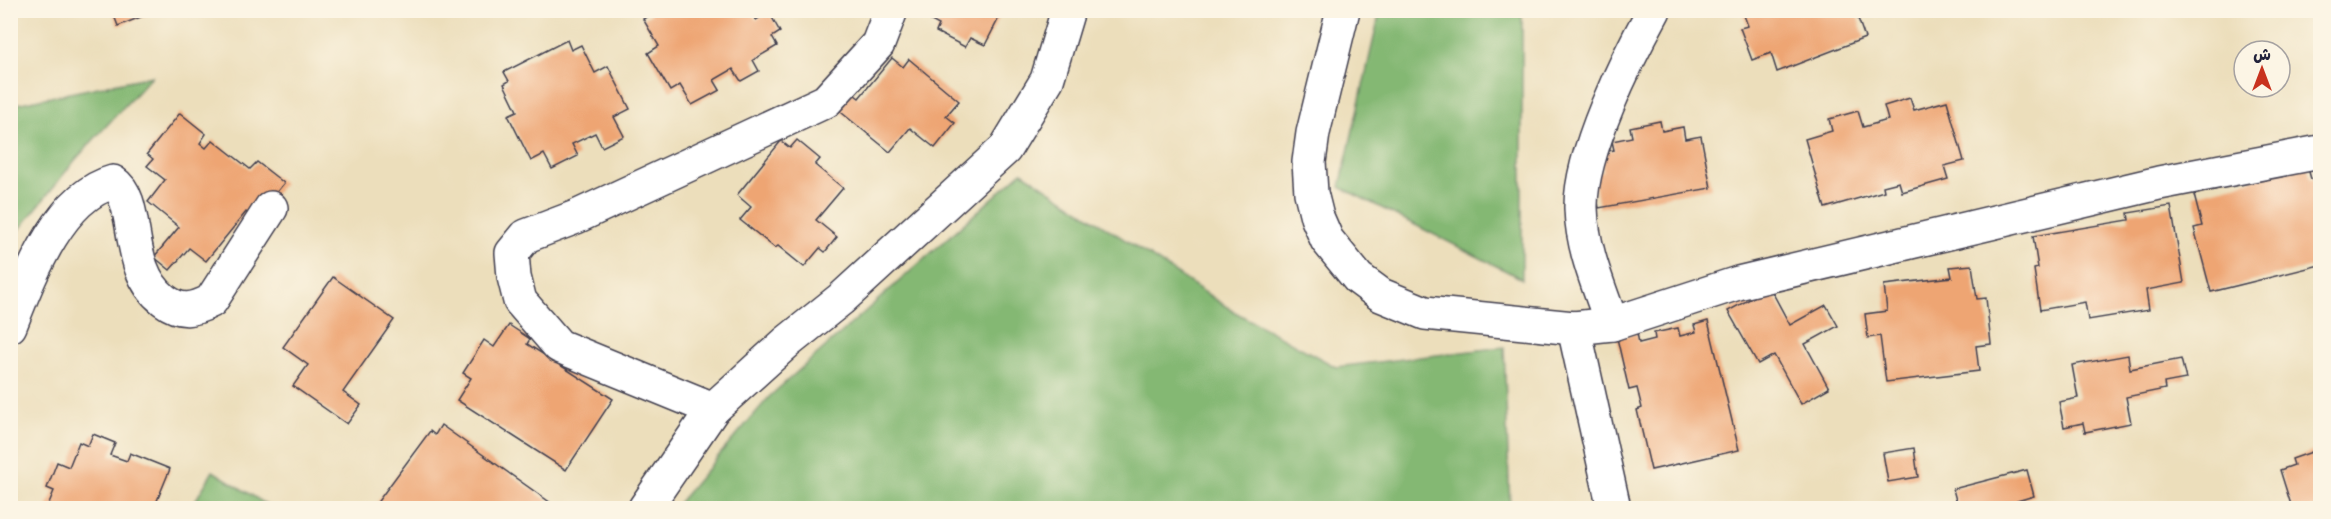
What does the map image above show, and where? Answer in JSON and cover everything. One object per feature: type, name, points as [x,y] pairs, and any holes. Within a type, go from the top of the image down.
[{"type":"street","points":[[713,409],[559,346],[520,302],[514,277],[512,253],[526,236],[576,217],[826,101],[878,44],[891,10]]},
{"type":"street","points":[[645,508],[713,409],[786,343],[841,299],[1005,149],[1047,80],[1068,10]]},
{"type":"street","points":[[1343,10],[1313,133],[1309,162],[1311,193],[1327,240],[1358,278],[1381,295],[1425,313],[1574,328],[1612,324],[1738,283],[2159,183],[2320,152]]},
{"type":"street","points":[[1612,324],[1589,258],[1581,208],[1585,176],[1621,72],[1654,10]]},
{"type":"street","points":[[10,326],[51,234],[70,211],[100,185],[113,182],[120,187],[126,199],[137,261],[147,281],[161,298],[176,308],[194,310],[211,302],[271,208]]},
{"type":"street","points":[[1574,328],[1614,508]]},
{"type":"green space","points":[[1380,11],[1522,11],[1522,279],[1340,187]]},
{"type":"green space","points":[[152,76],[76,159],[11,240],[11,105]]},
{"type":"green space","points":[[1022,172],[1233,311],[1336,367],[1504,347],[1510,508],[674,508],[770,396]]},
{"type":"green space","points":[[213,471],[272,508],[191,508]]},
{"type":"building","points":[[112,10],[156,10],[156,11],[118,26]]},
{"type":"building","points":[[649,10],[751,10],[756,20],[769,12],[780,32],[772,37],[777,46],[753,60],[759,71],[741,81],[733,69],[714,80],[720,90],[692,105],[680,85],[670,91],[648,53],[659,46],[643,19],[651,14]]},
{"type":"building","points":[[911,10],[1003,10],[985,45],[970,38],[965,47],[936,32],[939,25]]},
{"type":"building","points":[[1742,10],[1855,10],[1865,38],[1777,72],[1771,53],[1752,60],[1740,28],[1748,26]]},
{"type":"building","points":[[567,40],[571,50],[581,45],[595,73],[608,66],[630,109],[614,117],[624,136],[602,147],[595,133],[572,144],[578,156],[552,169],[544,154],[531,161],[508,115],[517,111],[504,84],[509,81],[504,72]]},
{"type":"building","points":[[892,58],[903,67],[909,59],[959,101],[946,116],[955,123],[935,148],[910,128],[890,152],[837,109],[851,92],[859,98]]},
{"type":"building","points":[[1910,98],[1914,110],[1947,101],[1964,161],[1944,166],[1948,179],[1902,192],[1899,182],[1883,186],[1884,191],[1825,208],[1805,139],[1832,131],[1829,119],[1858,111],[1863,127],[1888,120],[1884,106]]},
{"type":"building","points":[[180,113],[206,134],[200,143],[206,148],[213,140],[250,169],[257,162],[284,183],[255,219],[246,212],[206,261],[189,248],[170,270],[154,257],[179,227],[148,202],[165,180],[147,166],[153,159],[147,154]]},
{"type":"building","points":[[1660,121],[1662,131],[1683,127],[1685,139],[1701,136],[1711,188],[1599,208],[1593,173],[1603,171],[1600,152],[1614,150],[1612,141],[1632,137],[1630,127]]},
{"type":"building","points":[[797,140],[820,159],[815,165],[843,188],[816,220],[837,237],[825,252],[820,248],[804,267],[778,246],[775,248],[740,220],[751,207],[737,195],[781,141],[790,148]]},
{"type":"building","points":[[2306,161],[2311,179],[2320,176],[2320,265],[2211,292],[2194,228],[2202,226],[2194,195],[2242,183]]},
{"type":"building","points":[[2171,206],[2184,283],[2146,290],[2149,310],[2088,320],[2085,302],[2040,310],[2034,269],[2038,268],[2033,236],[2129,220],[2128,213]]},
{"type":"building","points":[[1972,265],[1977,299],[1986,298],[1991,344],[1976,346],[1979,371],[1886,382],[1880,336],[1868,338],[1865,314],[1887,311],[1884,285],[1952,277],[1950,267]]},
{"type":"building","points":[[333,277],[394,320],[343,392],[361,405],[347,424],[293,386],[308,365],[283,347]]},
{"type":"building","points":[[1770,288],[1790,325],[1826,305],[1838,326],[1805,344],[1829,388],[1801,404],[1774,355],[1758,364],[1728,311]]},
{"type":"building","points":[[1708,321],[1739,450],[1651,470],[1637,410],[1642,408],[1637,388],[1629,390],[1617,338],[1637,333],[1639,343],[1655,339],[1654,333],[1678,328],[1680,336],[1696,332],[1694,325]]},
{"type":"building","points":[[509,325],[530,339],[527,344],[613,399],[566,470],[457,400],[471,378],[463,373],[484,340],[494,347]]},
{"type":"building","points":[[2128,355],[2130,369],[2181,359],[2186,379],[2164,383],[2165,389],[2126,397],[2131,423],[2085,432],[2083,423],[2064,427],[2059,402],[2078,398],[2072,365]]},
{"type":"building","points":[[441,425],[558,508],[373,508],[430,431],[435,435]]},
{"type":"building","points":[[93,434],[115,443],[110,455],[127,461],[130,453],[170,469],[154,508],[47,508],[54,491],[47,488],[57,462],[69,467],[79,442],[88,446]]},
{"type":"building","points":[[1914,448],[1918,477],[1888,482],[1883,453]]},
{"type":"building","points":[[2320,449],[2320,508],[2292,508],[2280,470],[2294,465],[2292,459]]},
{"type":"building","points":[[2027,470],[2034,496],[2017,501],[2019,508],[1958,508],[1953,489]]}]
